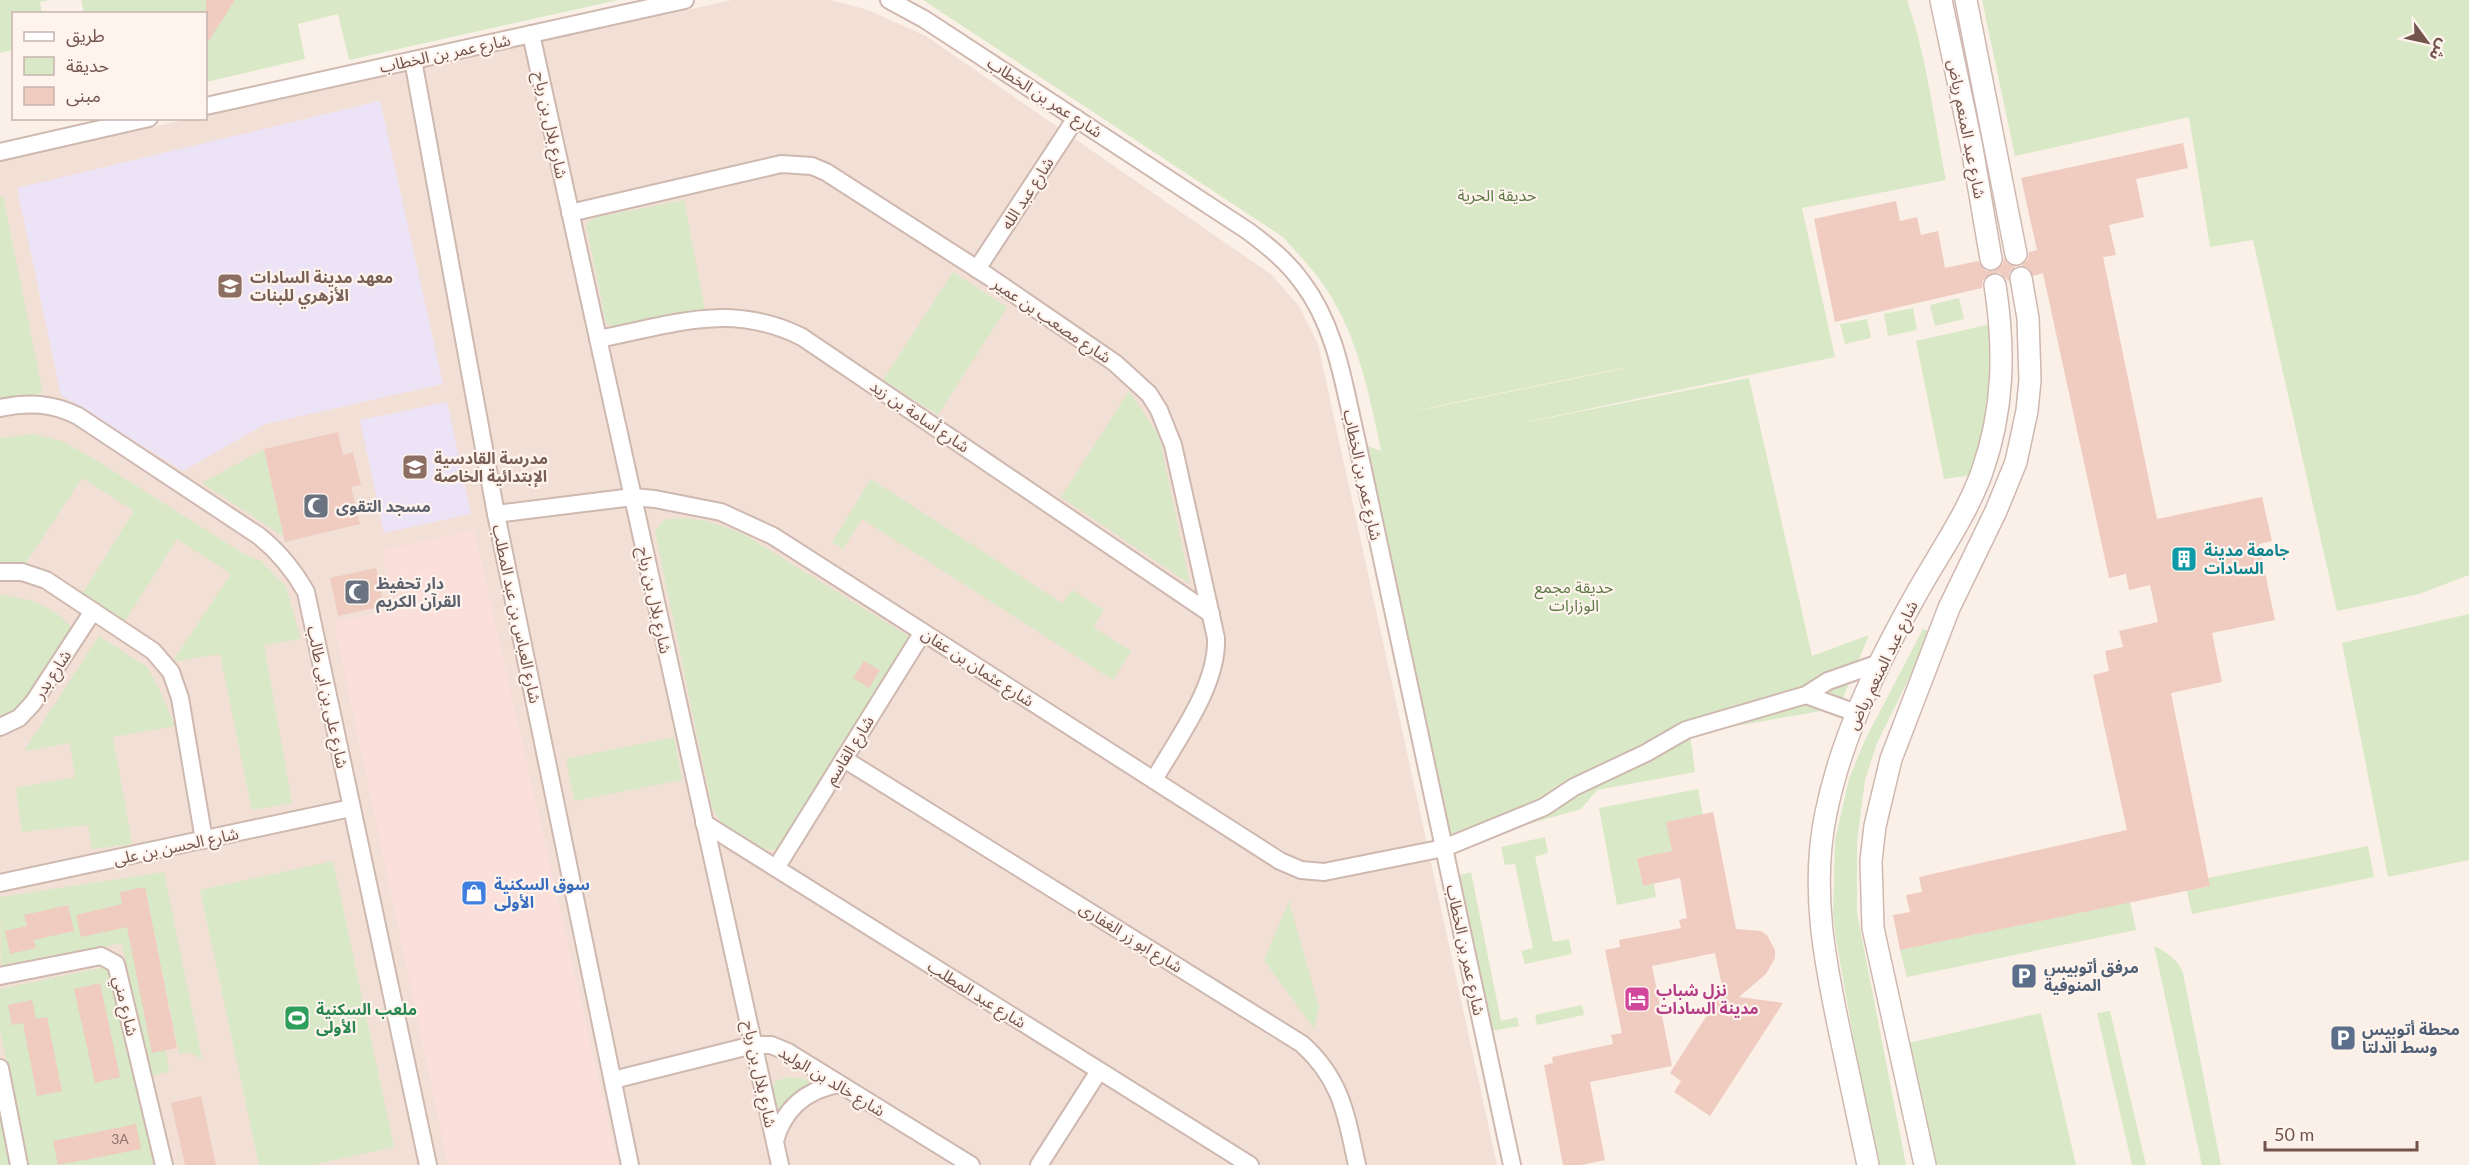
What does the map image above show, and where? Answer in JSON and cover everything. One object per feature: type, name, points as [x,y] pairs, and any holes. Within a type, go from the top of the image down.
[{"type":"street","name":"شارع عمر بن الخطاب","points":[[207,106],[685,0]]},
{"type":"street","name":"شارع عمر بن الخطاب","points":[[889,0],[924,19],[1248,231],[1277,254],[1302,281],[1321,313],[1335,347],[1340,368],[1512,1165]]},
{"type":"street","name":"شارع عبد المنعم رياض","points":[[1941,0],[1972,148],[1991,259]]},
{"type":"street","name":"شارع عبد المنعم رياض","points":[[1966,0],[2016,254]]},
{"type":"street","name":"شارع بلال بن رباح","points":[[531,34],[780,1165]]},
{"type":"street","name":"شارع العباس بن عبد المطلب","points":[[413,60],[496,514],[630,1165]]},
{"type":"street","name":"شارع عبد الله","points":[[977,269],[1076,118]]},
{"type":"street","points":[[0,152],[140,120]]},
{"type":"street","name":"شارع مصعب بن عمير","points":[[570,213],[781,164],[796,164],[826,172],[977,269],[1115,363],[1149,394],[1163,418],[1173,445],[1211,614],[1216,649],[1209,681],[1154,780]]},
{"type":"street","points":[[1924,1165],[1878,960],[1871,896],[1871,861],[1877,815],[1891,759],[1949,608],[2007,487],[2022,437],[2028,401],[2030,350],[2028,318],[2021,278]]},
{"type":"street","name":"شارع عبد المنعم رياض","points":[[1868,1165],[1824,962],[1819,888],[1825,814],[1837,766],[1857,713],[1917,592],[1970,501],[1990,445],[1997,416],[2002,356],[1995,285]]},
{"type":"street","name":"شارع أسامة بن زيد","points":[[598,339],[709,318],[732,316],[769,322],[802,336],[1211,614]]},
{"type":"street","name":"شارع على بن ابى طالب","points":[[0,408],[28,403],[41,404],[67,410],[78,416],[259,536],[281,555],[306,591],[428,1165]]},
{"type":"street","name":"شارع عثمان بن عفان","points":[[496,514],[633,497],[678,501],[738,518],[773,536],[1280,861],[1302,870],[1324,872],[1444,849],[1544,807],[1574,787],[1646,753],[1686,730],[1806,695],[1828,681],[1882,662]]},
{"type":"street","points":[[0,572],[22,572],[46,580],[153,651],[171,672],[180,698],[204,840]]},
{"type":"street","points":[[1917,592],[1949,608]]},
{"type":"street","name":"شارع بدر","points":[[0,727],[19,718],[33,703],[93,611]]},
{"type":"street","name":"شارع القاسم","points":[[776,868],[923,632]]},
{"type":"street","points":[[1806,695],[1857,713]]},
{"type":"street","name":"شارع ابو زر الغفارى","points":[[844,759],[1302,1044],[1326,1068],[1339,1091],[1357,1165]]},
{"type":"street","name":"شارع الحسن بن على","points":[[0,883],[351,808]]},
{"type":"street","name":"شارع عبد المطلب","points":[[704,823],[1250,1165]]},
{"type":"street","name":"شارع مني","points":[[0,976],[101,956],[116,964],[165,1165]]},
{"type":"street","name":"شارع خالد بن الوليد","points":[[613,1080],[753,1045],[780,1048],[971,1165]]},
{"type":"street","points":[[0,1068],[19,1165]]},
{"type":"street","points":[[1038,1165],[1099,1071]]},
{"type":"street","points":[[775,1142],[784,1118],[801,1099],[826,1086],[839,1084]]},
{"type":"shaded area","points":[[732,0],[831,0],[868,10],[926,36],[1272,275],[1299,306],[1318,344],[1497,1165],[0,1165],[0,160],[184,120],[207,120],[207,115]]},
{"type":"shaded area","name":"معهد مدينة السادات الأزهري للبنات","points":[[380,101],[443,384],[265,424],[183,471],[61,395],[17,188]]},
{"type":"shaded area","name":"مدرسة القادسية الإبتدائية الخاصة","points":[[447,402],[471,514],[384,533],[360,420]]},
{"type":"shaded area","name":"سوق السكنية الأولى","points":[[474,530],[618,1165],[448,1165],[334,622],[392,610],[382,550]]},
{"type":"green space","points":[[0,0],[48,0],[40,2],[42,12],[12,12],[12,50],[0,53]]},
{"type":"green space","points":[[81,0],[618,0],[349,60],[338,14],[298,24],[305,59],[207,82],[207,12],[84,12]]},
{"type":"green space","name":"حديقة الحرية","points":[[923,0],[1907,0],[1925,67],[1946,180],[1802,208],[1835,357],[1502,427],[1749,378],[1812,656],[1869,635],[1838,710],[1690,734],[1695,772],[1597,790],[1581,809],[1444,848],[1357,442],[1381,451],[1362,368],[1338,308],[1317,276],[1283,237]],"holes":[[[1623,368],[1622,369],[1406,413]]]},
{"type":"green space","points":[[1982,0],[2469,0],[2469,575],[2419,594],[2337,611],[2253,240],[2210,247],[2189,117],[2015,156]]},
{"type":"green space","points":[[3,196],[43,393],[0,402],[0,197]]},
{"type":"green space","points":[[684,200],[705,310],[615,327],[606,323],[586,225],[590,220],[598,217]]},
{"type":"green space","points":[[953,272],[1007,307],[938,415],[883,380]]},
{"type":"green space","points":[[1959,298],[1964,319],[1935,326],[1930,305]]},
{"type":"green space","points":[[1913,308],[1917,330],[1888,336],[1884,314]]},
{"type":"green space","points":[[1867,319],[1871,338],[1845,344],[1840,324]]},
{"type":"green space","points":[[1991,324],[1995,382],[1972,475],[1944,479],[1916,341]]},
{"type":"green space","points":[[1129,391],[1159,436],[1190,584],[1061,497]]},
{"type":"green space","points":[[33,434],[62,441],[94,459],[244,554],[261,561],[286,587],[301,639],[264,645],[292,803],[252,810],[220,654],[172,662],[231,574],[177,539],[125,621],[82,594],[134,511],[82,478],[22,569],[0,565],[0,438]]},
{"type":"green space","points":[[264,449],[284,537],[202,483]]},
{"type":"green space","points":[[871,479],[1062,603],[1072,590],[1104,610],[1093,627],[1131,651],[1113,680],[862,519],[843,549],[832,542]]},
{"type":"green space","points":[[683,518],[707,521],[740,532],[913,639],[785,848],[762,849],[741,840],[726,829],[712,808],[655,531],[665,519]]},
{"type":"green space","points":[[0,595],[22,598],[42,605],[58,615],[74,631],[15,719],[0,724]]},
{"type":"green space","points":[[2469,614],[2469,860],[2388,877],[2342,643]]},
{"type":"green space","points":[[1923,629],[1932,632],[1877,743],[1865,780],[1857,842],[1857,913],[1906,1165],[1880,1165],[1856,1053],[1836,939],[1833,914],[1835,840],[1849,779],[1865,740]]},
{"type":"green space","points":[[99,636],[147,667],[175,726],[113,737],[132,844],[92,849],[88,825],[22,832],[16,788],[75,777],[70,743],[24,751]]},
{"type":"green space","points":[[674,737],[682,780],[574,801],[566,759]]},
{"type":"green space","points":[[1698,789],[1703,815],[1667,822],[1672,851],[1637,858],[1643,886],[1654,884],[1656,897],[1617,905],[1599,808]]},
{"type":"green space","points":[[1545,837],[1548,853],[1535,857],[1553,942],[1569,939],[1572,954],[1525,964],[1521,951],[1533,948],[1515,864],[1505,865],[1501,847]]},
{"type":"green space","points":[[2368,846],[2374,877],[2192,914],[2187,891],[2210,886],[2208,878]]},
{"type":"green space","name":"ملعب السكنية الأولى","points":[[333,861],[394,1147],[312,1165],[259,1165],[200,890]]},
{"type":"green space","points":[[164,872],[202,1059],[189,1052],[179,1054],[145,887],[169,1072],[150,1076],[122,943],[13,967],[1,967],[0,897]]},
{"type":"green space","points":[[1471,872],[1501,1021],[1517,1017],[1519,1026],[1492,1031],[1460,875]]},
{"type":"green space","points":[[1289,901],[1319,1007],[1314,1029],[1264,960]]},
{"type":"green space","points":[[2130,902],[2136,930],[1907,977],[1900,950]]},
{"type":"green space","points":[[2154,946],[2172,957],[2183,973],[2221,1165],[2202,1165]]},
{"type":"green space","points":[[115,965],[157,1165],[28,1165],[0,1030],[0,989]]},
{"type":"green space","points":[[1582,1005],[1584,1015],[1537,1025],[1535,1015]]},
{"type":"green space","points":[[2110,1011],[2146,1165],[2132,1165],[2097,1013]]},
{"type":"green space","points":[[2041,1013],[2076,1165],[1933,1165],[1908,1043]]},
{"type":"green space","points":[[789,1077],[804,1079],[815,1085],[779,1120],[770,1093],[776,1081]]},
{"type":"green space","points":[[0,1110],[12,1165],[0,1165]]},
{"type":"building","points":[[206,0],[235,0],[207,43],[207,12]]},
{"type":"building","name":"جامعة مدينة السادات","points":[[2183,143],[2188,168],[2136,179],[2144,217],[2109,225],[2116,255],[2103,257],[2157,519],[2262,497],[2272,541],[2259,544],[2275,620],[2212,633],[2222,682],[2171,693],[2210,886],[1900,950],[1893,915],[1910,912],[1906,895],[1922,892],[1919,877],[2127,830],[2093,675],[2109,671],[2105,651],[2123,647],[2119,631],[2158,622],[2150,585],[2129,590],[2126,574],[2109,578],[2043,273],[2033,276],[2030,269],[2021,266],[2028,259],[2029,252],[2037,250],[2021,178]]},
{"type":"building","points":[[1896,201],[1900,221],[1917,217],[1921,235],[1938,231],[1945,268],[1978,261],[1986,271],[1994,271],[2003,264],[2004,257],[2007,263],[2016,266],[2009,273],[2009,281],[2000,273],[1993,273],[1983,280],[1982,288],[1835,322],[1814,219]]},
{"type":"building","name":"مسجد التقوى","points":[[338,432],[343,455],[353,452],[361,485],[351,487],[360,524],[285,542],[264,449]]},
{"type":"building","name":"دار تحفيظ القرآن الكريم","points":[[376,568],[384,606],[338,616],[330,578]]},
{"type":"building","points":[[864,661],[880,670],[869,688],[853,678]]},
{"type":"building","name":"نزل شباب مدينة السادات","points":[[1713,812],[1736,929],[1761,931],[1767,935],[1775,950],[1775,958],[1766,974],[1739,997],[1783,1003],[1710,1116],[1674,1092],[1681,1081],[1670,1073],[1723,990],[1715,953],[1652,966],[1672,1066],[1590,1082],[1605,1160],[1581,1165],[1563,1165],[1544,1065],[1553,1063],[1552,1057],[1613,1044],[1611,1035],[1622,1033],[1605,950],[1620,947],[1619,940],[1681,928],[1679,920],[1687,918],[1680,878],[1643,886],[1637,858],[1672,851],[1666,822]]},
{"type":"building","points":[[145,887],[177,1048],[152,1053],[127,927],[81,937],[76,915],[122,904],[120,892]]},
{"type":"building","points":[[68,905],[74,931],[34,940],[36,948],[10,954],[5,931],[27,926],[24,915]]},
{"type":"building","points":[[100,983],[120,1077],[95,1083],[74,989]]},
{"type":"building","points":[[32,1000],[36,1019],[47,1017],[62,1091],[37,1096],[23,1023],[12,1025],[8,1005]]},
{"type":"building","points":[[201,1096],[216,1165],[185,1165],[171,1103]]},
{"type":"building","points":[[136,1124],[141,1149],[58,1165],[53,1141]]},
{"type":"place","name":"معهد مدينة السادات الأزهري للبنات","points":[[230,286]]},
{"type":"place","name":"مدرسة القادسية الإبتدائية الخاصة","points":[[415,467]]},
{"type":"place","name":"مسجد التقوى","points":[[316,506]]},
{"type":"place","name":"جامعة مدينة السادات","points":[[2184,559]]},
{"type":"place","name":"دار تحفيظ القرآن الكريم","points":[[357,592]]},
{"type":"place","name":"سوق السكنية الأولى","points":[[474,893]]},
{"type":"place","name":"مرفق أتوبيس المنوفية","points":[[2024,976]]},
{"type":"place","name":"نزل شباب مدينة السادات","points":[[1637,999]]},
{"type":"place","name":"ملعب السكنية الأولى","points":[[297,1018]]},
{"type":"place","name":"محطة أتوبيس وسط الدلتا","points":[[2343,1038]]},
{"type":"park label","name":"حديقة مجمع الوزارات","points":[[1574,596]]}]
